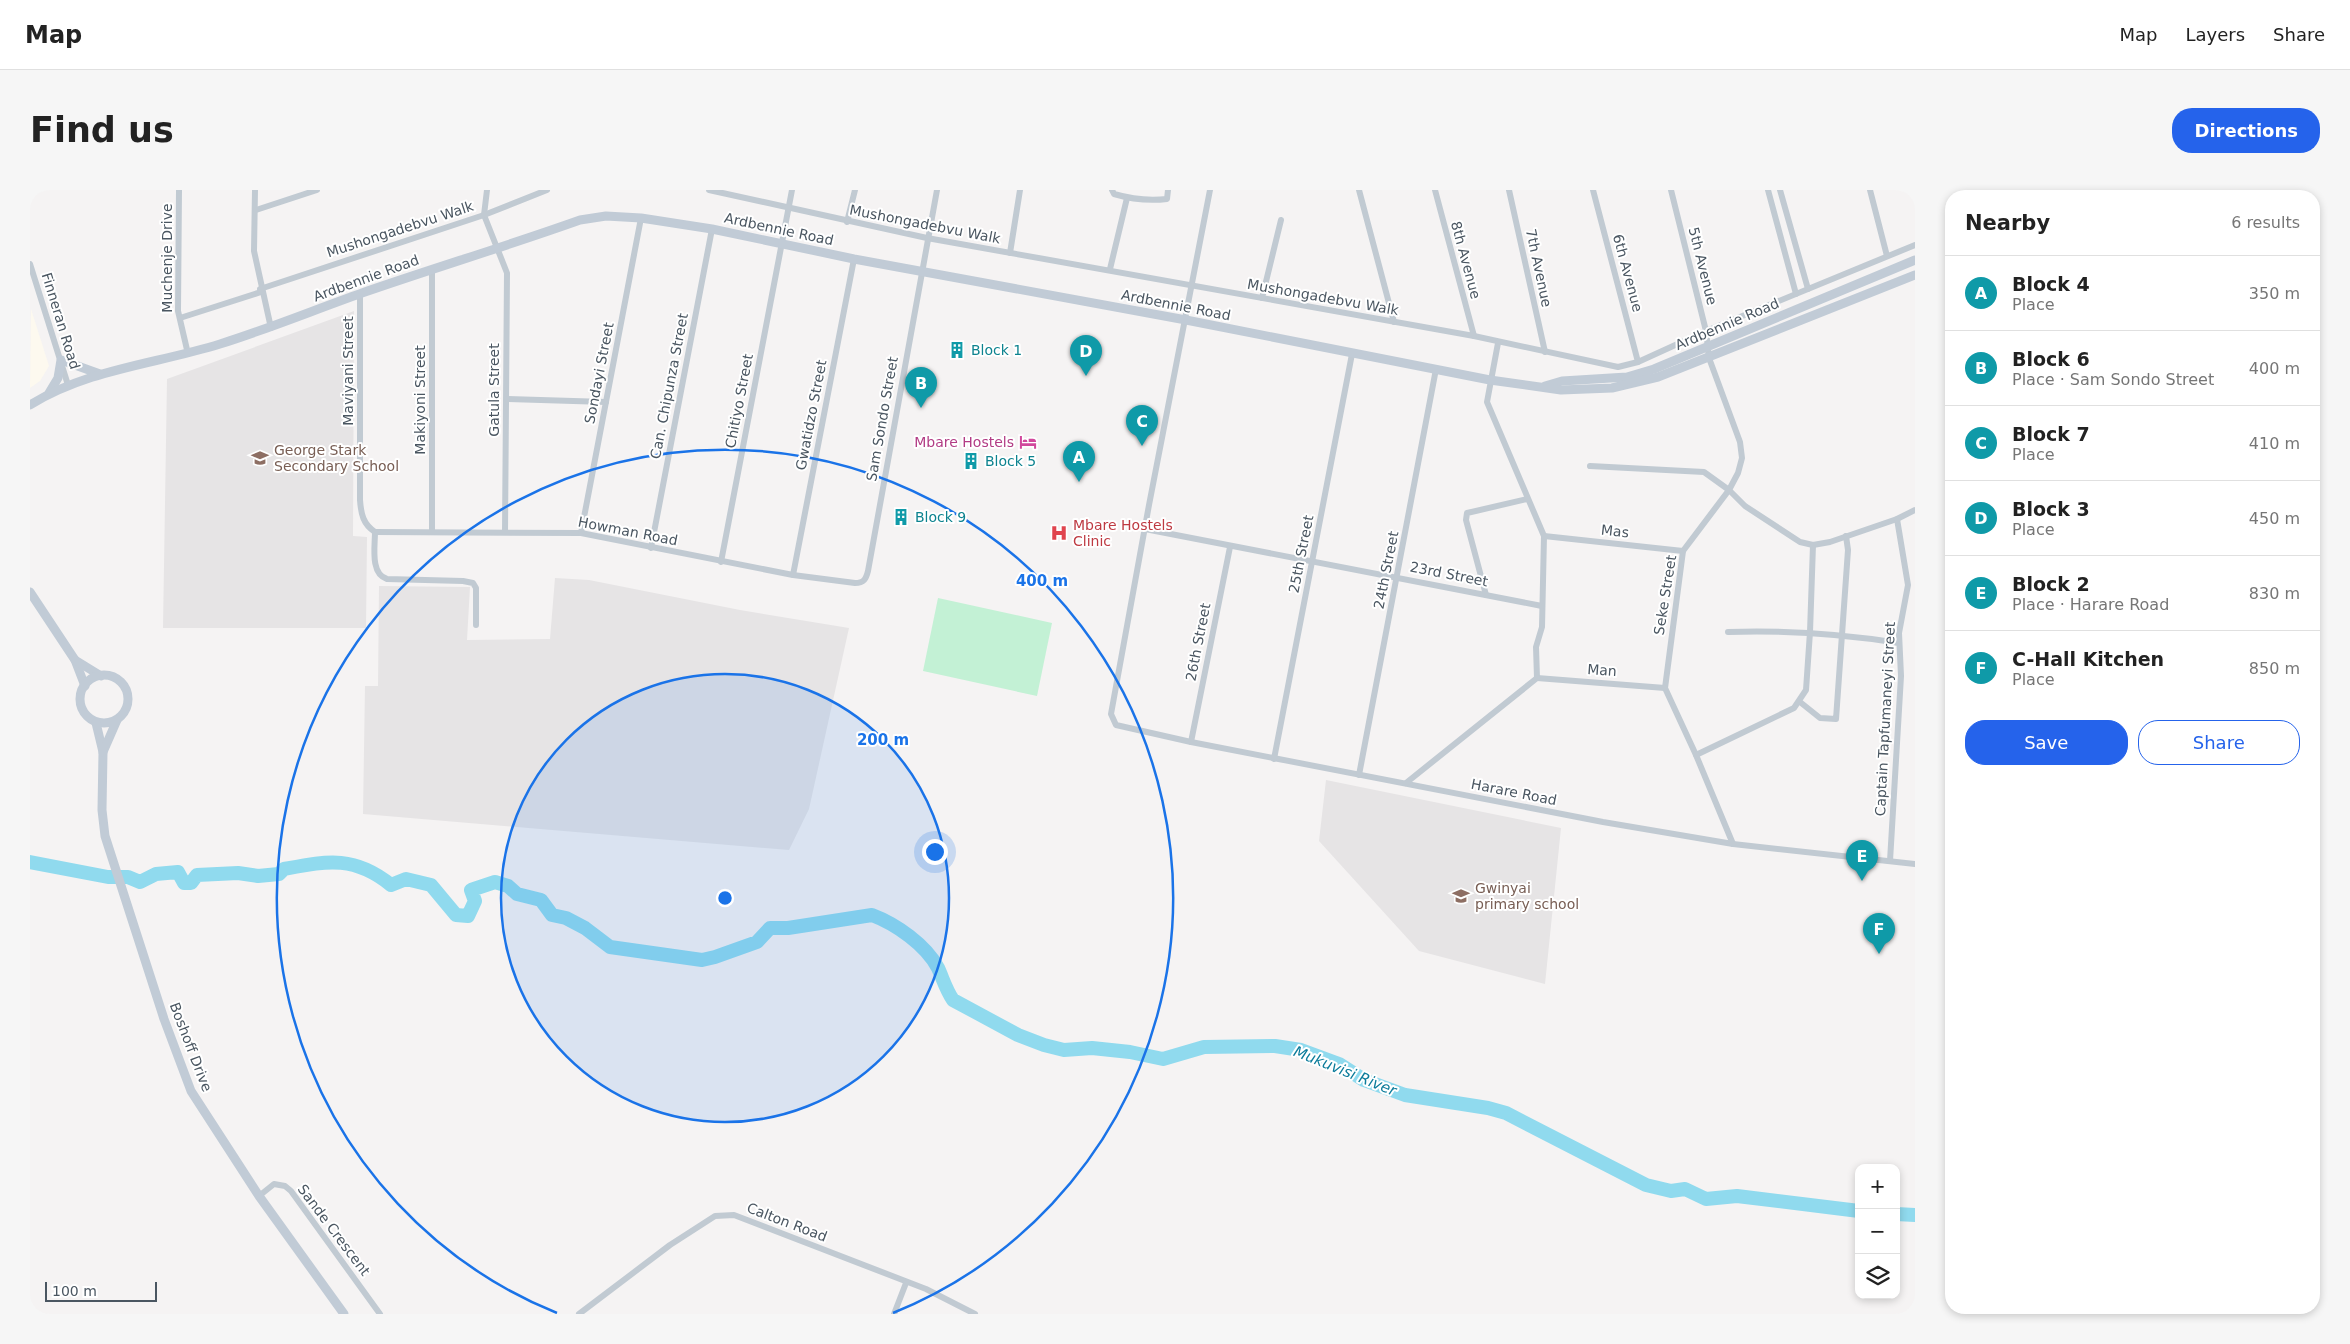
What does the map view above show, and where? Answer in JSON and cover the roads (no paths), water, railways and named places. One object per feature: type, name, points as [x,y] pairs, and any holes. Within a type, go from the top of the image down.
[{"type":"main road","name":"Ardbennie Road","points":[[30,405],[68,385],[100,374],[188,354],[271,328],[360,294],[580,220],[606,216],[641,218],[712,229],[782,245],[1186,320],[1352,354],[1490,380],[1561,390],[1612,388],[1658,377],[1915,260]]},
{"type":"main road","name":"Ardbennie Road","points":[[1708,353],[1915,275]]},
{"type":"main road","points":[[48,394],[58,378],[61,360],[100,374]]},
{"type":"main road","points":[[30,592],[75,660],[85,686]]},
{"type":"main road","points":[[75,660],[101,676]]},
{"type":"main road","points":[[101,676],[113,676],[125,687],[127,705],[117,720],[112,723],[96,723],[84,714],[80,698],[85,686],[89,681],[101,676]]},
{"type":"main road","name":"Boshoff Drive","points":[[103,752],[117,720]]},
{"type":"main road","name":"Boshoff Drive","points":[[96,723],[103,752],[102,810],[105,836],[167,1028],[191,1091],[259,1196],[344,1314]]},
{"type":"street","name":"Muchenje Drive","points":[[179,190],[180,318],[188,354]]},
{"type":"street","points":[[256,190],[254,251],[261,291],[271,328]]},
{"type":"street","points":[[256,210],[317,190]]},
{"type":"street","points":[[484,215],[487,190]]},
{"type":"street","name":"Mushongadebvu Walk","points":[[180,318],[484,215],[547,190]]},
{"type":"street","name":"Mushongadebvu Walk","points":[[709,190],[847,222],[927,238],[1110,269],[1192,286],[1474,336],[1498,343],[1618,367],[1638,362],[1706,331],[1915,245]]},
{"type":"street","name":"Chitiyo Street","points":[[721,562],[792,190]]},
{"type":"street","points":[[847,222],[855,190]]},
{"type":"street","name":"Sam Sondo Street","points":[[868,571],[937,190]]},
{"type":"street","points":[[1010,253],[1020,190]]},
{"type":"street","points":[[1112,190],[1114,194],[1127,198],[1166,200],[1168,190]]},
{"type":"street","points":[[1145,529],[1210,190]]},
{"type":"street","points":[[1360,190],[1394,322]]},
{"type":"street","name":"8th Avenue","points":[[1434,190],[1474,336]]},
{"type":"street","name":"7th Avenue","points":[[1510,190],[1545,352]]},
{"type":"street","name":"6th Avenue","points":[[1593,190],[1638,362]]},
{"type":"street","name":"5th Avenue","points":[[1671,190],[1706,331],[1708,353]]},
{"type":"street","points":[[1768,190],[1796,294]]},
{"type":"street","points":[[1780,190],[1808,288]]},
{"type":"street","points":[[1870,190],[1887,256]]},
{"type":"street","points":[[1110,269],[1127,198]]},
{"type":"street","name":"Gatula Street","points":[[484,215],[507,273],[505,532]]},
{"type":"street","name":"Sondayi Street","points":[[580,533],[641,218]]},
{"type":"street","points":[[1262,298],[1281,220]]},
{"type":"street","name":"Can. Chipunza Street","points":[[651,548],[712,229]]},
{"type":"street","name":"Gwatidzo Street","points":[[793,575],[854,259]]},
{"type":"street","points":[[1788,265],[1799,261]]},
{"type":"street","name":"Finneran Road","points":[[30,264],[68,385]]},
{"type":"street","name":"Makiyoni Street","points":[[432,270],[432,531]]},
{"type":"street","name":"Maviyani Street","points":[[360,294],[360,500],[361,514],[365,523],[375,532]]},
{"type":"street","points":[[1406,783],[1537,678],[1536,647],[1542,627],[1544,536],[1526,499],[1487,402],[1498,343]]},
{"type":"street","name":"Seke Street","points":[[1665,688],[1683,550],[1729,490],[1742,464],[1742,448],[1708,353]]},
{"type":"street","name":"25th Street","points":[[1274,758],[1352,354]]},
{"type":"street","name":"24th Street","points":[[1358,775],[1398,577],[1436,369]]},
{"type":"street","points":[[507,399],[606,402]]},
{"type":"street","points":[[1590,466],[1704,472],[1729,490],[1747,508],[1800,542],[1812,544],[1824,544],[1897,519],[1915,510]]},
{"type":"street","points":[[1486,595],[1466,520],[1468,512],[1526,499]]},
{"type":"street","name":"Captain Tapfumaneyi Street","points":[[1890,861],[1901,676],[1900,625],[1908,585],[1897,519]]},
{"type":"street","name":"23rd Street","points":[[1145,529],[1542,606]]},
{"type":"street","name":"Harare Road","points":[[1145,529],[1111,714],[1113,722],[1120,727],[1603,822],[1733,844],[1915,864]]},
{"type":"street","points":[[375,532],[377,574],[387,578],[473,583],[476,588],[476,625]]},
{"type":"street","name":"Howman Road","points":[[375,532],[580,533],[793,575],[859,583],[866,579],[868,571]]},
{"type":"street","name":"Mas","points":[[1544,536],[1683,550]]},
{"type":"street","points":[[1800,702],[1820,718],[1836,719],[1848,550],[1846,536]]},
{"type":"street","points":[[1696,755],[1794,708],[1800,702],[1806,690],[1810,632],[1812,544]]},
{"type":"street","name":"26th Street","points":[[1191,742],[1230,547]]},
{"type":"street","points":[[1728,632],[1843,634],[1899,643]]},
{"type":"street","name":"Man","points":[[1537,678],[1665,688]]},
{"type":"street","points":[[1665,688],[1696,755],[1733,844]]},
{"type":"street","name":"Sande Crescent","points":[[259,1196],[274,1184],[285,1186],[291,1191],[380,1314]]},
{"type":"street","name":"Calton Road","points":[[579,1314],[670,1245],[715,1216],[724,1215],[734,1215],[906,1283],[926,1289],[975,1314]]},
{"type":"street","points":[[894,1314],[906,1283]]},
{"type":"waterway","name":"Mukuvisi River","points":[[30,862],[108,877],[128,877],[140,882],[156,874],[178,872],[184,883],[191,883],[197,875],[238,873],[258,876],[279,874],[284,869],[299,866],[340,863],[365,869],[378,875],[391,885],[406,879],[431,885],[456,915],[468,916],[475,901],[471,890],[495,882],[508,886],[517,894],[541,900],[552,915],[566,918],[585,928],[610,947],[702,960],[757,942],[770,928],[788,928],[872,915],[891,924],[926,951],[938,968],[953,1000],[1018,1035],[1044,1045],[1064,1050],[1092,1048],[1130,1052],[1163,1059],[1204,1047],[1275,1046],[1301,1050],[1339,1064],[1364,1080],[1405,1095],[1488,1108],[1506,1113],[1646,1185],[1671,1191],[1685,1189],[1706,1199],[1737,1196],[1855,1211]]},
{"type":"waterway","name":"Mukuvisi River","points":[[1900,1214],[1915,1215]]},
{"type":"place","name":"Block 1","points":[[957,350]]},
{"type":"place","name":"Block 3","points":[[1086,376]]},
{"type":"place","name":"Block 6","points":[[921,408]]},
{"type":"place","name":"Mbare Hostels","points":[[1028,442]]},
{"type":"place","name":"Block 7","points":[[1142,446]]},
{"type":"place","name":"George Stark Secondary School","points":[[260,458]]},
{"type":"place","name":"Block 5","points":[[971,461]]},
{"type":"place","name":"Block 4","points":[[1079,482]]},
{"type":"place","name":"Block 9","points":[[901,517]]},
{"type":"place","name":"Mbare Hostels Clinic","points":[[1059,533]]},
{"type":"place","name":"Block 2","points":[[1862,881]]},
{"type":"place","name":"Gwinyai primary school","points":[[1461,896]]},
{"type":"place","name":"C-Hall Kitchen","points":[[1879,954]]}]
